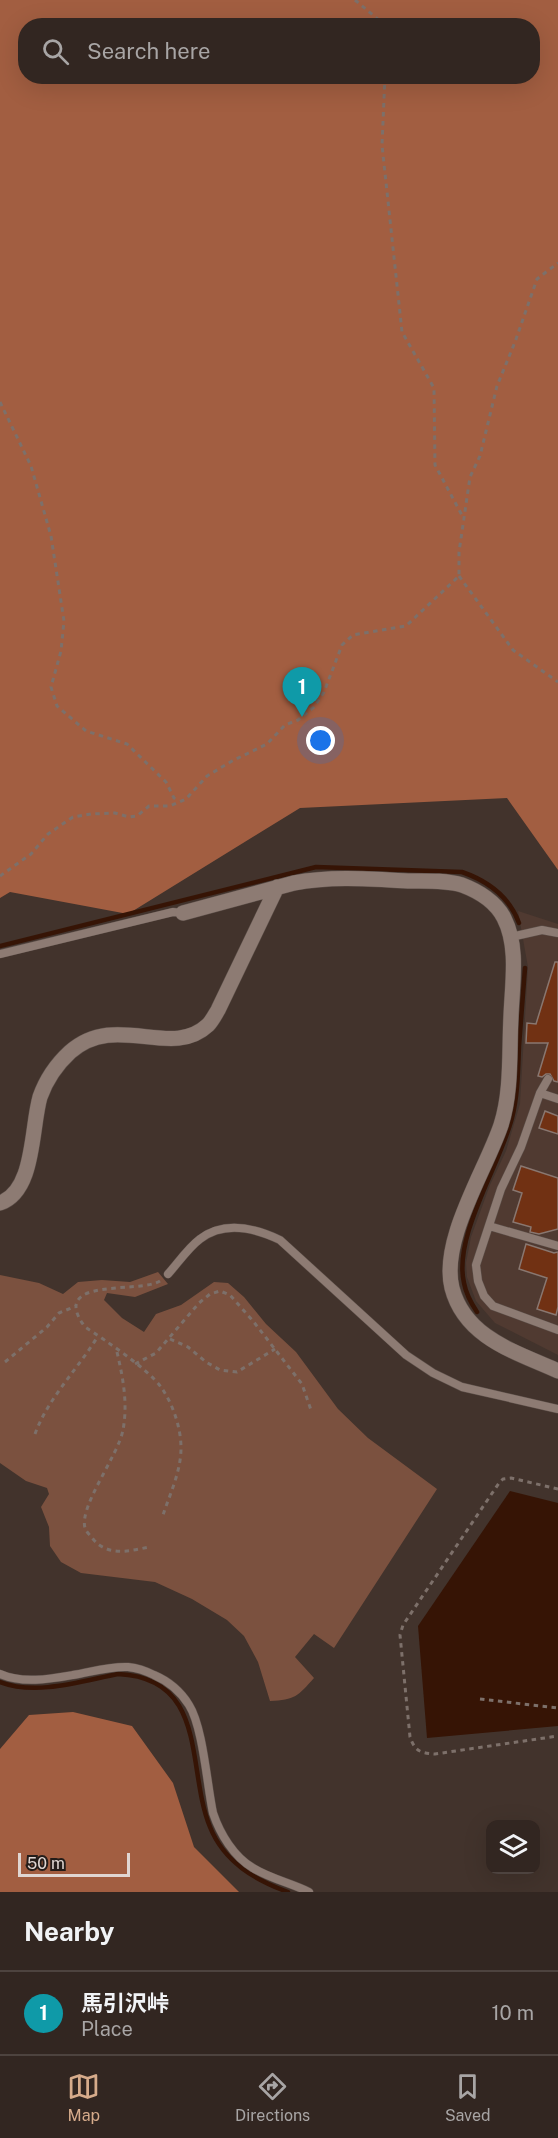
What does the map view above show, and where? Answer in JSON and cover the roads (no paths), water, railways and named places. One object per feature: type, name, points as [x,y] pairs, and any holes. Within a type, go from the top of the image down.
[{"type":"street","points":[[183,913],[313,879],[344,878],[459,884],[476,891],[489,900],[503,916],[511,937],[513,962],[506,1104],[498,1133],[456,1234],[451,1252],[452,1287],[467,1317],[475,1328],[489,1340],[558,1371]]},
{"type":"street","points":[[0,1203],[7,1201],[20,1188],[27,1170],[34,1120],[41,1095],[59,1064],[71,1051],[100,1035],[117,1033],[182,1038],[195,1034],[209,1024],[218,1010],[277,887]]},
{"type":"lane","points":[[0,954],[173,912],[183,913]]},
{"type":"lane","points":[[511,937],[542,930],[558,933]]},
{"type":"lane","points":[[548,1079],[540,1093],[521,1147],[501,1189],[476,1265],[478,1281],[484,1296],[493,1306],[558,1330]]},
{"type":"lane","points":[[540,1093],[558,1099]]},
{"type":"lane","points":[[489,1226],[558,1246]]},
{"type":"lane","points":[[168,1274],[200,1239],[207,1235],[235,1227],[256,1229],[280,1240],[406,1355],[433,1373],[462,1387],[558,1409]]},
{"type":"lane","points":[[0,1674],[39,1680],[129,1667],[163,1679],[177,1690],[189,1705],[196,1722],[213,1813],[227,1842],[252,1868],[309,1892]]},
{"type":"waterway","points":[[0,946],[316,867],[462,872],[489,885],[503,897],[515,913],[519,923]]},
{"type":"waterway","points":[[477,1312],[466,1291],[462,1264],[471,1223],[506,1137],[514,1109],[525,968]]},
{"type":"waterway","points":[[0,1682],[29,1688],[59,1686],[118,1674],[147,1679],[167,1691],[181,1709],[189,1730],[203,1804],[216,1839],[223,1850],[242,1868],[264,1882],[288,1892]]},
{"type":"place","name":"馬引沢峠","points":[[302,717]]}]
